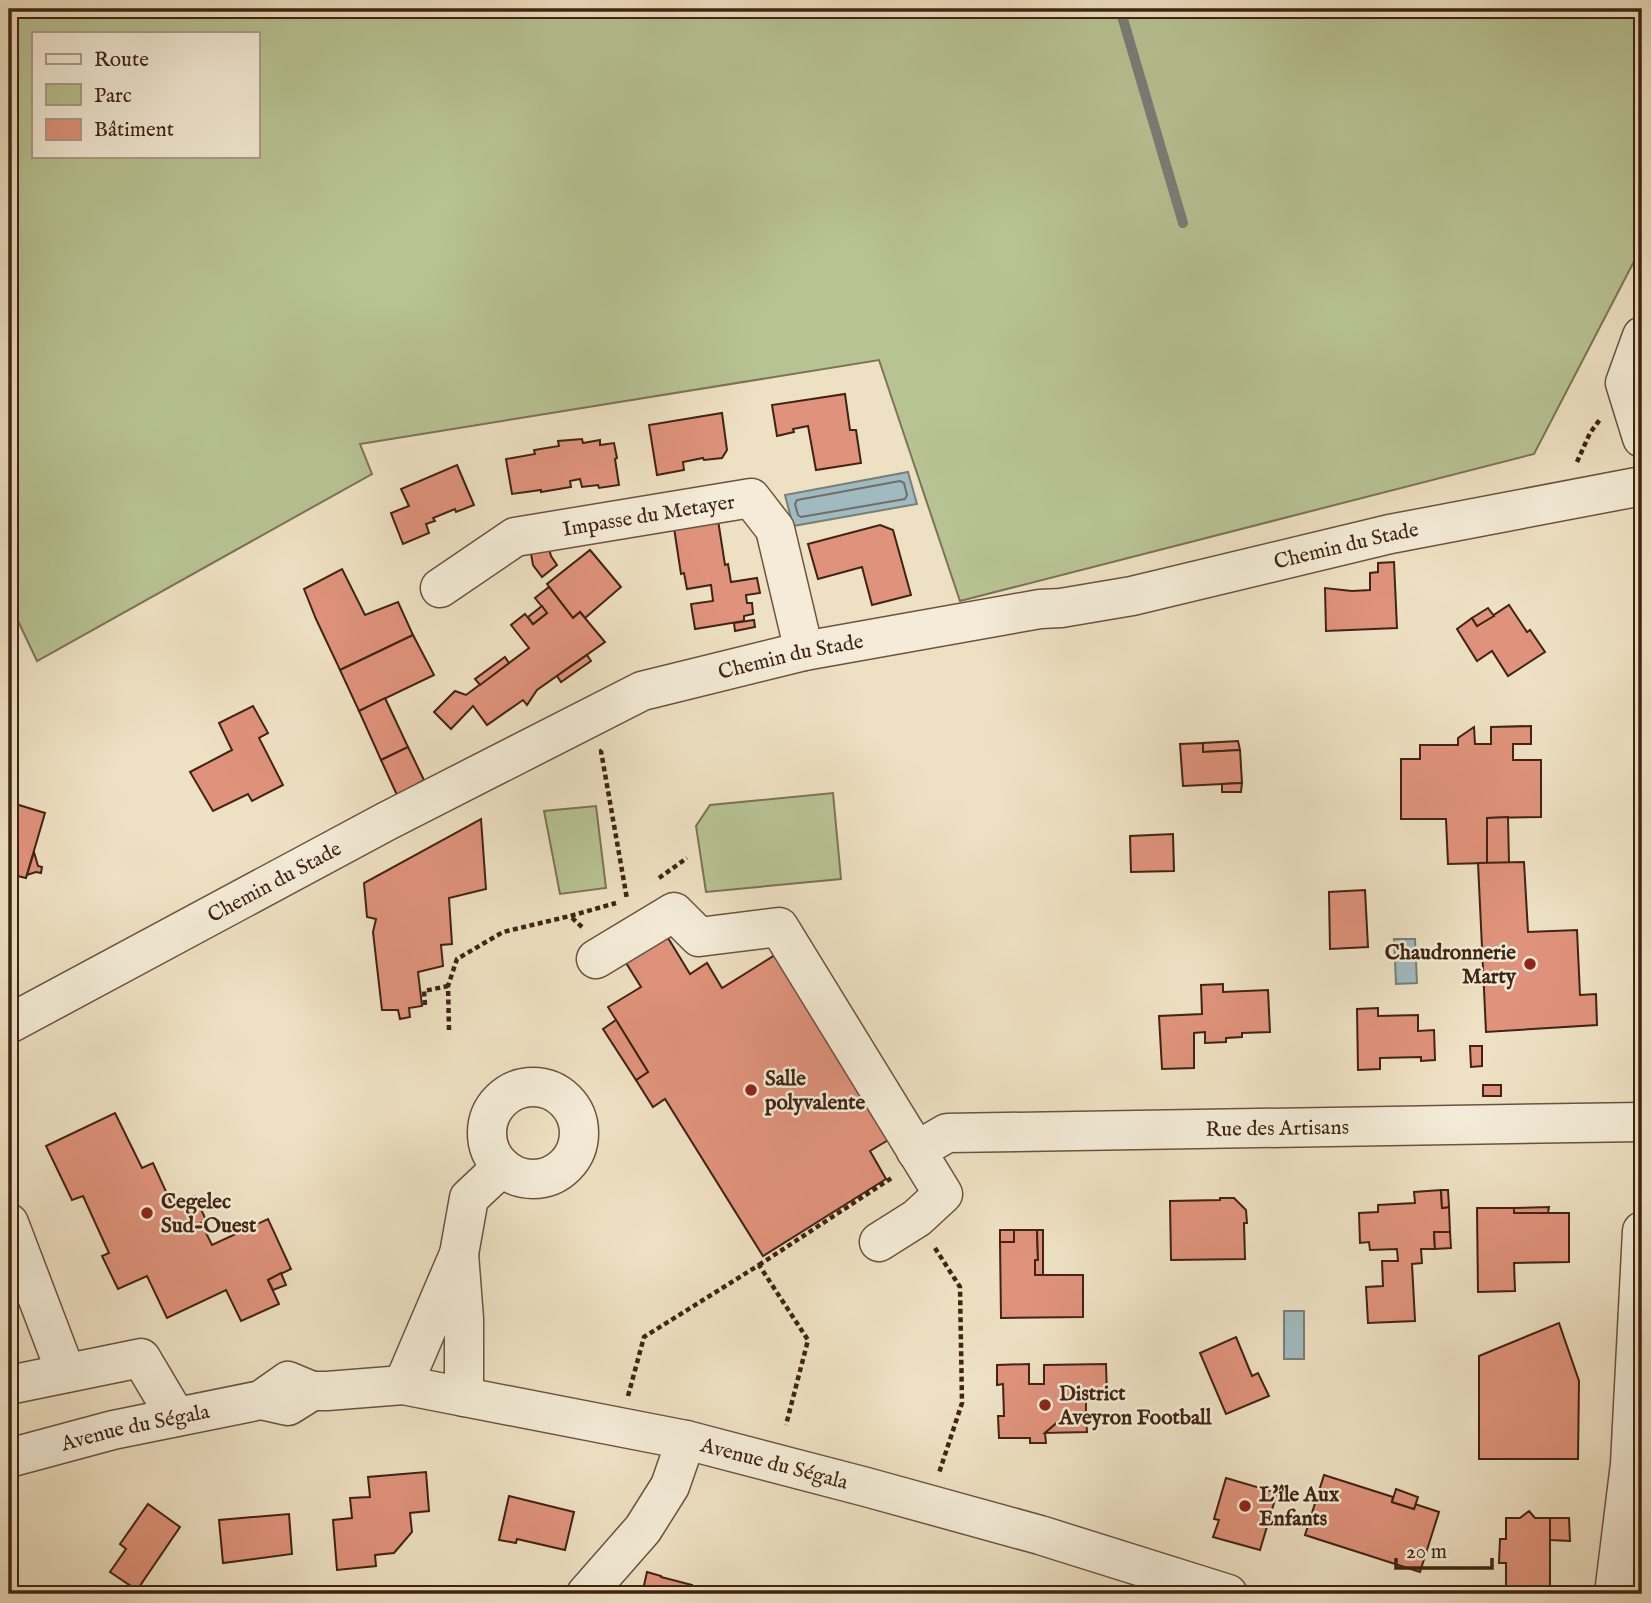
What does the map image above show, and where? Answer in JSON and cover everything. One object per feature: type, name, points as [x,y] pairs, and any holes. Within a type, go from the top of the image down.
[{"type":"street","points":[[1642,336],[1625,383],[1642,438]]},
{"type":"street","name":"Chemin du Stade","points":[[9,1024],[387,821],[642,691],[804,651],[1040,609],[1132,596],[1390,534],[1642,486]]},
{"type":"street","name":"Impasse du Metayer","points":[[440,588],[515,537],[751,498],[775,529],[804,651]]},
{"type":"street","points":[[596,959],[674,912],[699,937],[779,927],[943,1194],[916,1218],[879,1242]]},
{"type":"street","name":"Rue des Artisans","points":[[916,1151],[947,1133],[1642,1122]]},
{"type":"street","points":[[403,1385],[459,1254],[469,1198],[502,1167]]},
{"type":"street","points":[[9,1223],[66,1373]]},
{"type":"street","points":[[1614,1594],[1636,1462],[1642,1231]]},
{"type":"street","points":[[459,1254],[464,1319],[464,1397]]},
{"type":"street","points":[[9,1385],[141,1359],[176,1417]]},
{"type":"street","name":"Avenue du Ségala","points":[[9,1458],[113,1430],[261,1400],[288,1406],[312,1391],[403,1385],[686,1440],[1040,1535],[1228,1594]]},
{"type":"street","points":[[586,1594],[643,1529],[670,1486],[686,1440]]},
{"type":"path","points":[[1583,498],[1577,460],[1590,433],[1625,383]]},
{"type":"path","points":[[613,746],[601,751],[627,900],[637,893]]},
{"type":"path","points":[[657,879],[687,858]]},
{"type":"path","points":[[449,1030],[448,986],[457,959],[503,932],[570,916]]},
{"type":"path","points":[[425,1005],[424,991],[448,986]]},
{"type":"path","points":[[626,1403],[644,1337],[894,1177],[916,1218],[960,1287],[962,1403],[937,1478]]},
{"type":"path","points":[[759,1265],[807,1340],[786,1425]]},
{"type":"green space","points":[[9,9],[1642,9],[1642,246],[1534,454],[960,601],[879,360],[360,444],[372,474],[37,661],[9,602]]},
{"type":"green space","points":[[833,793],[841,879],[706,892],[696,826],[710,805]]},
{"type":"green space","points":[[596,806],[606,888],[560,894],[544,811]]},
{"type":"water","points":[[908,472],[917,504],[793,526],[785,495]]},
{"type":"water","points":[[1394,939],[1415,939],[1417,983],[1396,984]]},
{"type":"water","points":[[1284,1311],[1304,1311],[1304,1359],[1284,1359]]},
{"type":"building","points":[[845,394],[850,430],[856,430],[861,463],[816,470],[808,426],[777,436],[772,405]]},
{"type":"building","points":[[722,413],[727,450],[722,458],[683,462],[684,470],[657,475],[649,425]]},
{"type":"building","points":[[582,439],[583,443],[600,440],[600,445],[614,443],[619,485],[582,487],[580,479],[570,481],[571,487],[512,494],[506,459],[559,446],[558,441]]},
{"type":"building","points":[[457,465],[474,505],[433,518],[435,521],[426,524],[429,533],[403,544],[391,513],[409,506],[401,489]]},
{"type":"building","points":[[718,520],[725,565],[728,564],[731,582],[757,578],[760,593],[746,595],[747,603],[752,603],[753,614],[744,616],[744,621],[695,629],[691,604],[713,601],[711,585],[687,589],[684,573],[681,574],[674,528]]},
{"type":"building","points":[[880,525],[893,530],[911,595],[872,605],[862,567],[818,579],[808,544]]},
{"type":"building","points":[[548,545],[557,565],[542,577],[533,565],[530,548]]},
{"type":"building","points":[[590,550],[621,587],[585,618],[580,612],[573,618],[547,584]]},
{"type":"building","points":[[1394,562],[1397,628],[1326,631],[1325,588],[1370,590],[1370,573],[1378,572],[1378,563]]},
{"type":"building","points":[[342,569],[365,615],[398,602],[413,635],[340,670],[304,589]]},
{"type":"building","points":[[549,587],[573,618],[580,612],[605,642],[537,690],[527,705],[523,700],[487,725],[473,706],[451,729],[434,712],[455,691],[466,695],[529,648],[511,625],[525,614],[533,624],[547,613],[535,598]]},
{"type":"building","points":[[1509,605],[1527,632],[1530,630],[1545,652],[1508,676],[1492,651],[1477,661],[1457,629],[1472,618],[1477,626]]},
{"type":"building","points":[[542,606],[547,613],[533,624],[528,617]]},
{"type":"building","points":[[1488,608],[1494,616],[1477,626],[1472,618]]},
{"type":"building","points":[[754,620],[755,627],[735,631],[734,623]]},
{"type":"building","points":[[413,635],[434,675],[359,711],[340,670]]},
{"type":"building","points":[[587,655],[591,661],[561,682],[557,676]]},
{"type":"building","points":[[505,657],[509,663],[480,685],[475,679]]},
{"type":"building","points":[[385,698],[408,747],[381,760],[359,711]]},
{"type":"building","points":[[253,706],[268,733],[259,738],[283,785],[252,801],[248,794],[213,811],[190,772],[232,750],[219,723]]},
{"type":"building","points":[[1531,726],[1531,744],[1513,744],[1513,760],[1541,760],[1541,817],[1487,818],[1487,863],[1448,864],[1446,819],[1401,819],[1401,759],[1420,759],[1420,745],[1458,745],[1458,738],[1474,727],[1475,744],[1491,744],[1491,727]]},
{"type":"building","points":[[1238,741],[1240,750],[1203,752],[1203,743]]},
{"type":"building","points":[[1203,743],[1203,752],[1240,750],[1242,783],[1183,786],[1180,744]]},
{"type":"building","points":[[408,747],[424,780],[397,795],[381,760]]},
{"type":"building","points":[[1242,783],[1241,792],[1222,792],[1222,784]]},
{"type":"building","points":[[9,802],[45,813],[26,878],[9,874]]},
{"type":"building","points":[[1508,817],[1509,863],[1487,863],[1487,818]]},
{"type":"building","points":[[481,819],[486,889],[449,898],[452,944],[441,945],[443,966],[418,972],[422,1006],[409,1008],[410,1017],[400,1019],[398,1010],[382,1010],[373,932],[376,919],[367,917],[364,883]]},
{"type":"building","points":[[1173,834],[1174,871],[1131,872],[1130,836]]},
{"type":"building","points":[[34,852],[38,866],[42,867],[41,873],[27,875]]},
{"type":"building","name":"Chaudronnerie Marty","points":[[1524,862],[1528,932],[1577,930],[1580,995],[1596,994],[1597,1025],[1486,1032],[1478,863]]},
{"type":"building","points":[[1365,890],[1368,947],[1330,949],[1329,892]]},
{"type":"building","name":"Salle polyvalente","points":[[665,933],[690,974],[707,963],[722,988],[775,955],[890,1139],[870,1151],[886,1179],[763,1256],[665,1099],[653,1107],[636,1080],[648,1072],[608,1007],[641,987],[623,958]]},
{"type":"building","points":[[1223,984],[1223,992],[1268,990],[1270,1032],[1242,1033],[1242,1037],[1226,1038],[1226,1042],[1205,1043],[1205,1032],[1194,1033],[1194,1068],[1162,1069],[1159,1016],[1202,1014],[1201,985]]},
{"type":"building","points":[[1378,1008],[1378,1016],[1418,1015],[1418,1031],[1434,1030],[1435,1060],[1421,1061],[1421,1057],[1380,1058],[1380,1069],[1358,1070],[1357,1009]]},
{"type":"building","points":[[616,1020],[648,1072],[636,1080],[603,1029]]},
{"type":"building","points":[[1470,1046],[1482,1046],[1482,1066],[1471,1067]]},
{"type":"building","points":[[1483,1085],[1501,1085],[1501,1096],[1483,1096]]},
{"type":"building","name":"Cegelec Sud-Ouest","points":[[115,1113],[142,1168],[153,1163],[173,1207],[195,1196],[206,1220],[201,1223],[212,1245],[268,1219],[291,1269],[268,1280],[279,1304],[241,1321],[226,1290],[167,1318],[147,1276],[118,1289],[102,1256],[109,1253],[83,1196],[72,1200],[46,1146]]},
{"type":"building","points":[[1441,1190],[1442,1208],[1449,1207],[1450,1232],[1434,1232],[1435,1249],[1421,1249],[1422,1263],[1412,1264],[1415,1321],[1368,1323],[1366,1287],[1383,1286],[1382,1261],[1398,1261],[1397,1249],[1370,1250],[1369,1242],[1360,1243],[1359,1213],[1378,1212],[1378,1205],[1415,1203],[1414,1192]]},
{"type":"building","points":[[1441,1190],[1448,1190],[1449,1207],[1442,1208]]},
{"type":"building","points":[[1234,1198],[1246,1210],[1245,1259],[1171,1260],[1170,1201]]},
{"type":"building","points":[[1549,1207],[1548,1213],[1514,1213],[1514,1208]]},
{"type":"building","points":[[1477,1208],[1514,1208],[1514,1213],[1569,1213],[1569,1262],[1514,1263],[1515,1291],[1478,1292]]},
{"type":"building","points":[[1000,1230],[1014,1230],[1014,1242],[1000,1242]]},
{"type":"building","points":[[1014,1230],[1037,1230],[1038,1260],[1035,1260],[1035,1275],[1083,1275],[1083,1317],[1001,1318],[1000,1242],[1014,1242]]},
{"type":"building","points":[[1037,1230],[1043,1230],[1043,1275],[1035,1275],[1035,1260],[1038,1260]]},
{"type":"building","points":[[1434,1232],[1450,1232],[1451,1248],[1435,1249]]},
{"type":"building","points":[[281,1273],[286,1285],[273,1290],[268,1280]]},
{"type":"building","points":[[1559,1323],[1579,1381],[1578,1459],[1479,1459],[1479,1356]]},
{"type":"building","points":[[1236,1337],[1252,1376],[1258,1373],[1269,1396],[1226,1414],[1200,1353]]},
{"type":"building","name":"District Aveyron Football","points":[[1029,1364],[1029,1384],[1044,1384],[1044,1365],[1106,1364],[1107,1396],[1086,1396],[1086,1413],[1067,1414],[1045,1433],[1046,1443],[1030,1443],[1030,1438],[999,1438],[998,1416],[1004,1416],[1003,1384],[997,1385],[997,1365]]},
{"type":"building","points":[[1086,1413],[1087,1432],[1045,1433],[1067,1414]]},
{"type":"building","points":[[426,1472],[429,1511],[410,1513],[412,1532],[394,1553],[375,1555],[376,1566],[337,1570],[333,1520],[352,1518],[350,1498],[370,1497],[368,1477]]},
{"type":"building","points":[[1324,1475],[1393,1497],[1392,1502],[1414,1509],[1415,1504],[1439,1512],[1420,1572],[1305,1535]]},
{"type":"building","name":"L'île Aux Enfants","points":[[1226,1478],[1277,1493],[1260,1550],[1213,1537],[1219,1520],[1214,1519]]},
{"type":"building","points":[[1396,1489],[1418,1497],[1414,1509],[1392,1502]]},
{"type":"building","points":[[509,1496],[574,1512],[565,1550],[517,1539],[516,1543],[499,1540]]},
{"type":"building","points":[[148,1504],[180,1527],[137,1590],[110,1572],[126,1549],[120,1544]]},
{"type":"building","points":[[1529,1511],[1535,1518],[1550,1518],[1550,1589],[1506,1589],[1506,1563],[1499,1563],[1500,1539],[1506,1539],[1506,1518],[1520,1518]]},
{"type":"building","points":[[289,1514],[292,1554],[223,1563],[219,1520]]},
{"type":"building","points":[[1550,1518],[1569,1518],[1570,1541],[1550,1540]]},
{"type":"building","points":[[647,1572],[692,1585],[690,1594],[642,1594]]},
{"type":"waterway","points":[[1120,9],[1183,223]]},
{"type":"place","name":"Chaudronnerie Marty","points":[[1530,964]]},
{"type":"place","name":"Salle polyvalente","points":[[751,1090]]},
{"type":"place","name":"Cegelec Sud-Ouest","points":[[147,1213]]},
{"type":"place","name":"District Aveyron Football","points":[[1045,1405]]},
{"type":"place","name":"L'île Aux Enfants","points":[[1245,1506]]}]
